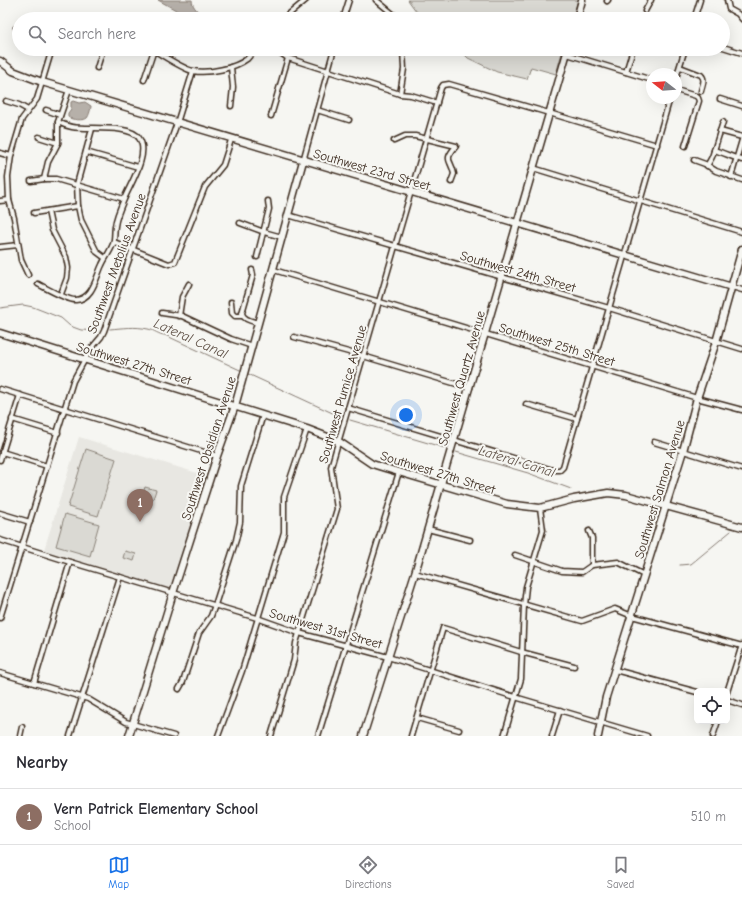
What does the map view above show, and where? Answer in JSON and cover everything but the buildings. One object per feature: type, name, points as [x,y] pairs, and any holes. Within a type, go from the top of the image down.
[{"type":"street","points":[[291,12],[306,0]]},
{"type":"street","points":[[345,12],[349,0]]},
{"type":"street","points":[[376,0],[391,12]]},
{"type":"street","points":[[579,12],[582,0]]},
{"type":"street","points":[[646,11],[651,0]]},
{"type":"street","points":[[696,12],[700,0]]},
{"type":"street","points":[[727,0],[729,9],[738,14],[742,21]]},
{"type":"street","points":[[730,49],[742,53]]},
{"type":"street","points":[[28,275],[21,260],[14,218],[9,200],[8,177],[11,156],[22,119],[37,99],[50,56]]},
{"type":"street","points":[[97,68],[100,56]]},
{"type":"street","points":[[144,80],[151,56]]},
{"type":"street","points":[[164,56],[193,71],[215,70],[231,67],[249,56]]},
{"type":"street","points":[[285,56],[400,94],[411,95],[437,103]]},
{"type":"street","name":"Southwest Obsidian Avenue","points":[[129,736],[217,456],[235,406],[274,270],[332,56]]},
{"type":"street","points":[[400,94],[404,69],[403,56]]},
{"type":"street","name":"Southwest Quartz Avenue","points":[[364,736],[415,573],[566,56]]},
{"type":"street","points":[[582,56],[646,78]]},
{"type":"street","points":[[626,72],[631,56]]},
{"type":"street","points":[[683,56],[680,67],[703,77],[704,79],[701,91]]},
{"type":"street","points":[[271,116],[288,58]]},
{"type":"street","name":"Southwest 23rd Street","points":[[0,61],[13,71],[42,82],[231,140],[742,290]]},
{"type":"street","points":[[231,67],[234,87],[231,106]]},
{"type":"street","name":"Southwest Metolius Avenue","points":[[0,618],[73,381],[86,360],[90,350],[104,331],[177,123],[193,71]]},
{"type":"street","name":"Southwest Pumice Avenue","points":[[271,736],[294,660],[296,643],[337,509],[331,467],[441,88],[446,84],[549,113]]},
{"type":"street","points":[[44,179],[48,162],[58,143],[58,122],[69,90]]},
{"type":"street","points":[[682,92],[696,96],[699,101],[685,146]]},
{"type":"street","points":[[720,99],[742,106]]},
{"type":"street","points":[[6,101],[19,105],[28,110]]},
{"type":"street","points":[[348,408],[554,470],[560,470],[563,467],[593,366],[668,104]]},
{"type":"street","points":[[46,110],[60,115]]},
{"type":"street","points":[[317,110],[348,120]]},
{"type":"street","points":[[549,113],[656,145]]},
{"type":"street","points":[[38,284],[68,299],[77,300],[86,296],[92,288],[105,258],[110,253],[114,242],[115,225],[143,153],[143,144],[139,137],[120,129],[72,127],[58,122]]},
{"type":"street","points":[[707,166],[723,122]]},
{"type":"street","points":[[92,129],[77,184],[78,206],[81,220],[97,252],[105,258]]},
{"type":"street","points":[[720,131],[742,139],[731,177]]},
{"type":"street","points":[[394,142],[405,136],[415,136],[456,146],[449,154],[448,158],[454,174],[451,182]]},
{"type":"street","points":[[39,137],[58,143]]},
{"type":"street","points":[[114,242],[169,264],[175,262],[204,187],[223,165],[231,140]]},
{"type":"street","points":[[714,150],[742,160]]},
{"type":"street","points":[[86,152],[138,167]]},
{"type":"street","points":[[0,153],[11,156]]},
{"type":"street","points":[[694,160],[705,164],[716,171],[742,180]]},
{"type":"street","points":[[534,168],[742,232]]},
{"type":"street","points":[[31,182],[56,178],[124,199]]},
{"type":"street","points":[[0,201],[9,200]]},
{"type":"street","points":[[257,256],[269,209],[268,200]]},
{"type":"street","points":[[34,213],[78,206]]},
{"type":"street","points":[[48,210],[52,230],[66,257],[68,268],[67,278],[60,294]]},
{"type":"street","name":"Southwest 24th Street","points":[[288,215],[609,308],[742,349]]},
{"type":"street","points":[[240,223],[282,237]]},
{"type":"street","points":[[0,247],[18,245]]},
{"type":"street","name":"Southwest Salmon Avenue","points":[[598,736],[602,723],[606,697],[683,451],[697,398],[716,342],[742,249]]},
{"type":"street","points":[[242,316],[253,275],[252,270]]},
{"type":"street","name":"Southwest 25th Street","points":[[274,270],[697,398],[742,410]]},
{"type":"street","points":[[179,316],[182,297],[189,284]]},
{"type":"street","points":[[230,302],[232,313],[235,316],[242,316],[245,319],[258,323]]},
{"type":"street","points":[[162,312],[195,321],[231,339],[252,346]]},
{"type":"street","name":"Southwest 27th Street","points":[[0,333],[164,383],[306,429],[338,441],[372,464],[507,504],[540,508],[574,499],[608,493],[626,495],[742,527]]},
{"type":"street","points":[[294,337],[470,388]]},
{"type":"street","points":[[0,389],[217,456]]},
{"type":"street","points":[[0,460],[20,395]]},
{"type":"street","points":[[526,404],[577,419]]},
{"type":"street","points":[[179,689],[183,682],[199,633],[210,616],[214,606],[236,540],[240,522],[241,486],[263,415]]},
{"type":"street","points":[[12,419],[58,433]]},
{"type":"street","points":[[218,736],[242,671],[284,532],[284,497],[306,429]]},
{"type":"street","points":[[654,442],[742,469]]},
{"type":"street","points":[[2,452],[47,466]]},
{"type":"street","points":[[318,736],[399,472]]},
{"type":"street","points":[[504,736],[521,680],[521,652],[526,587],[543,530],[540,508]]},
{"type":"street","points":[[0,513],[30,522]]},
{"type":"street","points":[[428,529],[470,540]]},
{"type":"street","points":[[589,531],[592,538],[592,566]]},
{"type":"street","name":"Southwest 31st Street","points":[[0,540],[257,618],[299,633],[388,657],[515,697],[647,736]]},
{"type":"street","points":[[515,555],[562,570],[582,572],[592,566],[618,562],[644,575]]},
{"type":"street","points":[[34,683],[70,562]]},
{"type":"street","points":[[415,573],[582,621],[615,609],[632,616],[742,645],[728,688]]},
{"type":"street","points":[[70,736],[81,697],[120,577]]},
{"type":"street","points":[[411,736],[443,628],[521,652],[574,666]]},
{"type":"street","points":[[614,670],[694,691]]},
{"type":"street","points":[[0,673],[81,697],[94,702],[119,718],[132,724],[174,736]]},
{"type":"street","points":[[730,701],[742,704]]},
{"type":"street","points":[[552,736],[560,710]]},
{"type":"street","points":[[417,718],[459,730]]},
{"type":"street","points":[[713,736],[717,724]]},
{"type":"street","points":[[20,736],[22,727]]},
{"type":"shaded area","points":[[158,0],[192,0],[192,3],[198,12],[178,12]]},
{"type":"shaded area","points":[[408,0],[578,0],[574,12],[417,12]]},
{"type":"shaded area","points":[[466,56],[561,56],[556,74],[531,67],[527,79],[497,72]]},
{"type":"shaded area","points":[[73,101],[79,103],[85,102],[91,106],[87,118],[78,120],[68,117],[68,113],[71,109],[71,102]]},
{"type":"shaded area","points":[[79,437],[207,476],[171,589],[44,550]]},
{"type":"shaded area","points":[[86,449],[116,459],[98,516],[68,507]]},
{"type":"shaded area","points":[[145,487],[156,490],[153,499],[142,496]]},
{"type":"shaded area","points":[[65,514],[99,524],[90,556],[56,546]]},
{"type":"shaded area","points":[[125,551],[136,554],[134,561],[123,558]]},
{"type":"waterway","name":"Lateral Canal","points":[[0,308],[23,305],[33,307],[61,318],[70,326],[81,330],[98,331]]},
{"type":"waterway","name":"Lateral Canal","points":[[110,329],[133,327],[150,330],[165,335],[240,370]]},
{"type":"waterway","name":"Lateral Canal","points":[[248,374],[339,416]]},
{"type":"waterway","name":"Lateral Canal","points":[[350,420],[445,448]]},
{"type":"waterway","name":"Lateral Canal","points":[[456,452],[528,473],[571,489]]},
{"type":"waterway","points":[[680,565],[691,564],[731,531]]},
{"type":"place","name":"Vern Patrick Elementary School","points":[[140,522]]}]
